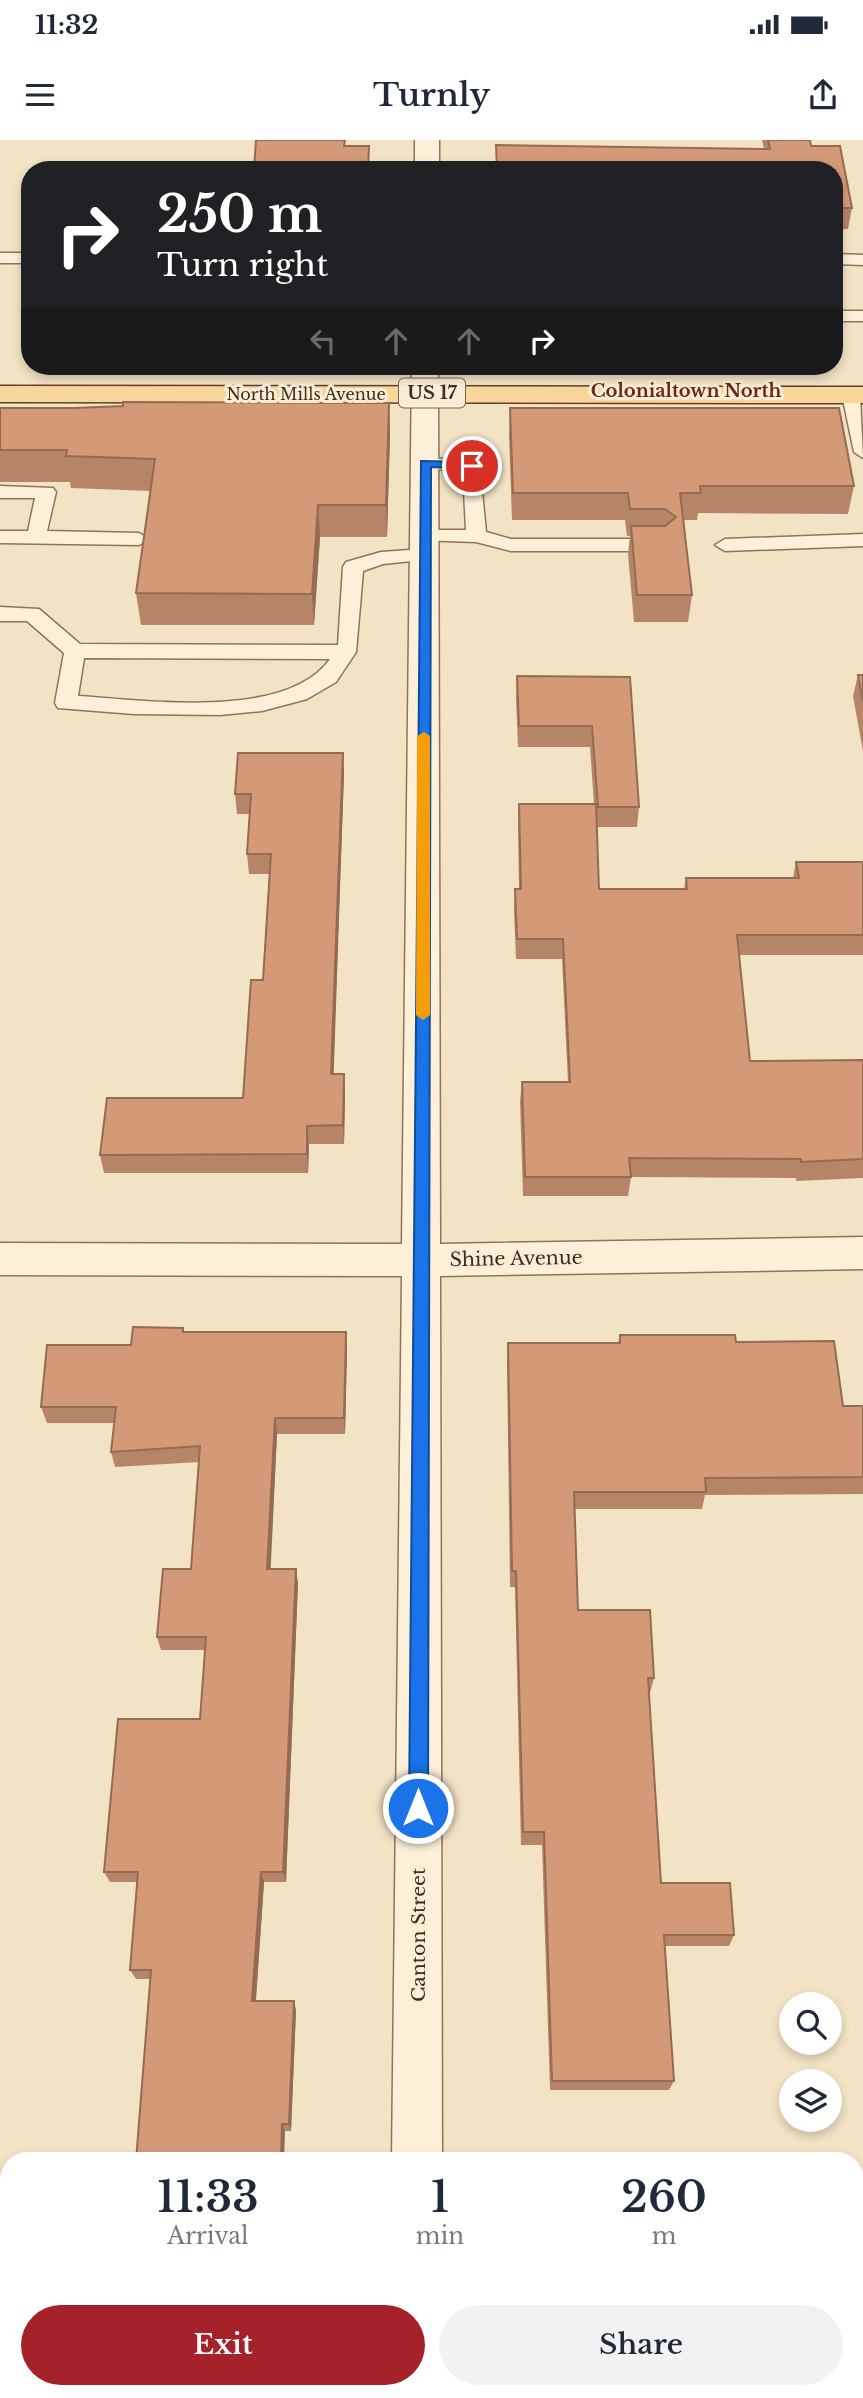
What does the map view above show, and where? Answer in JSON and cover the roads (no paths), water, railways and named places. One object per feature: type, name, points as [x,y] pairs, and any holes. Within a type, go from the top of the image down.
[{"type":"main road","name":"North Mills Avenue","points":[[0,394],[425,380],[857,395]]},
{"type":"street","points":[[427,140],[427,161]]},
{"type":"street","name":"Canton Street","points":[[417,2152],[425,380]]},
{"type":"street","name":"Shine Avenue","points":[[0,1259],[422,1260],[863,1253]]},
{"type":"lane","points":[[0,258],[21,258]]},
{"type":"lane","points":[[843,260],[863,260]]},
{"type":"lane","points":[[843,316],[863,317]]},
{"type":"lane","points":[[857,395],[863,452]]},
{"type":"lane","points":[[425,464],[472,466],[476,536]]},
{"type":"lane","points":[[0,492],[47,492],[36,538]]},
{"type":"lane","points":[[75,651],[66,703],[228,708],[278,703],[323,684],[346,652],[353,567],[424,546],[476,536],[511,545],[660,544]]},
{"type":"lane","points":[[0,537],[139,539]]},
{"type":"lane","points":[[725,545],[863,540]]},
{"type":"lane","points":[[0,614],[32,614],[75,651],[346,652]]},
{"type":"district","name":"Colonialtown North","points":[[686,391]]}]
